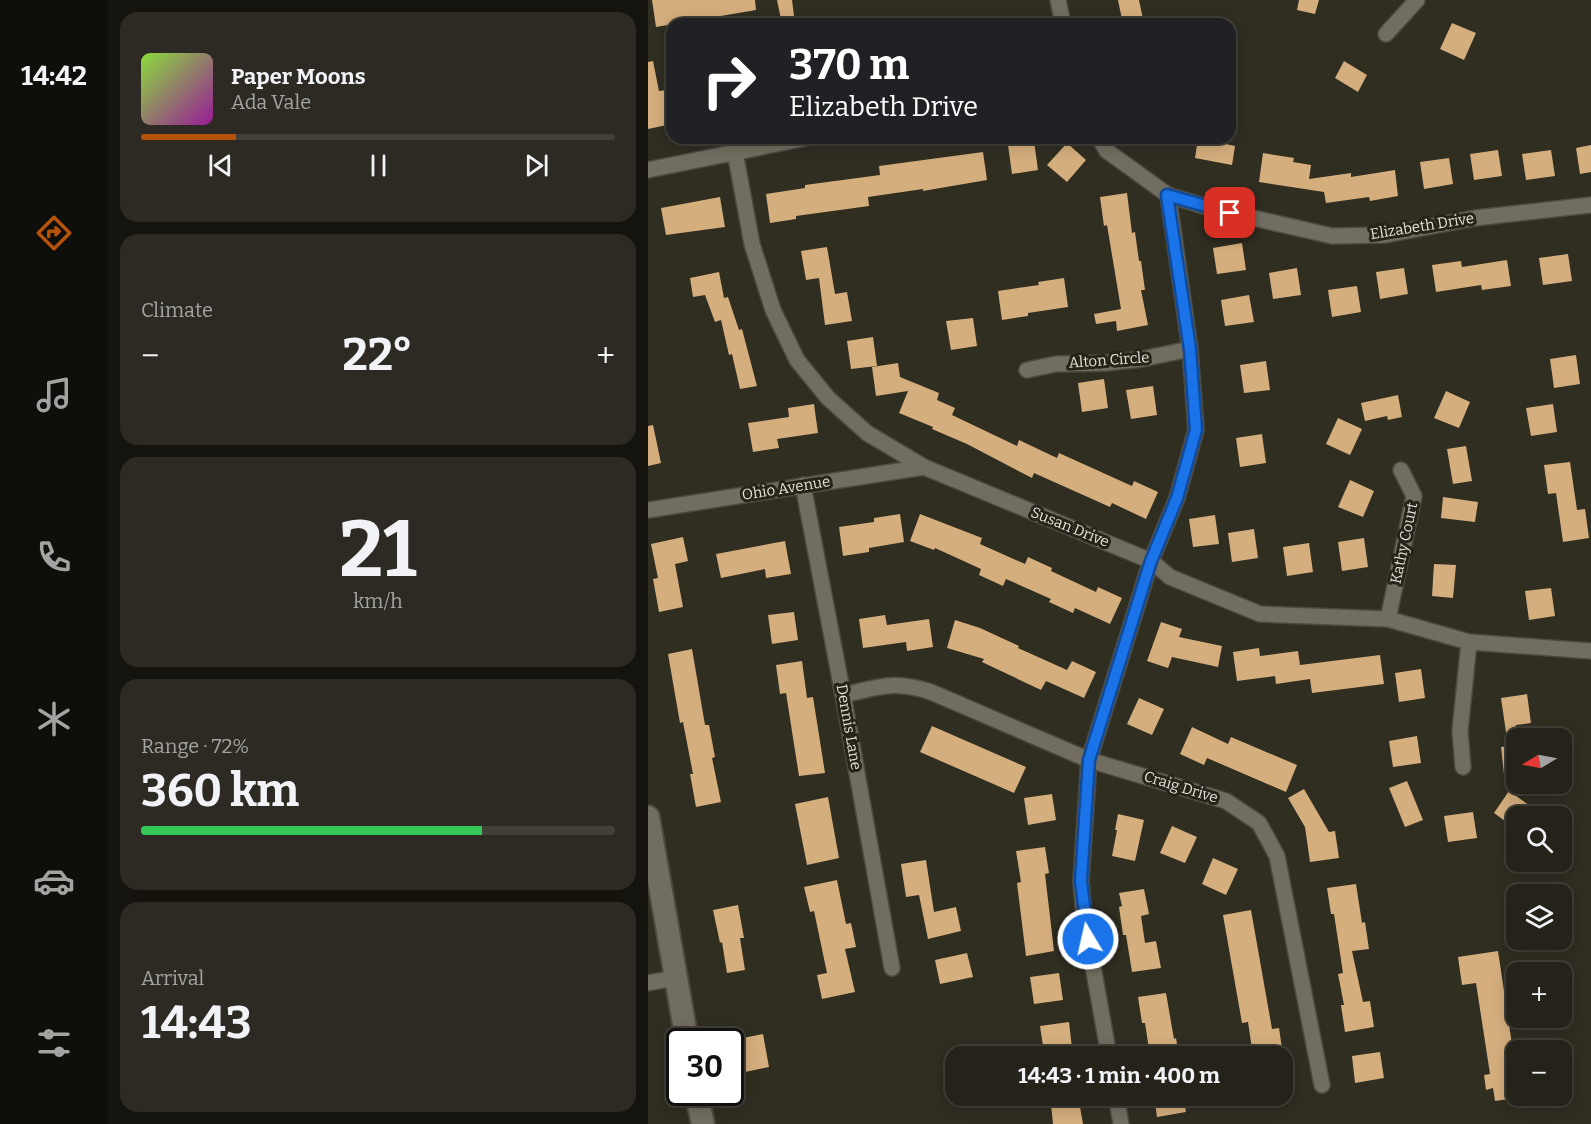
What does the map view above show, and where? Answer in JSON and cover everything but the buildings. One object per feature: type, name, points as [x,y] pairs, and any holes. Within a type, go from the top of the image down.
[{"type":"main road","points":[[648,817],[685,1028]]},
{"type":"main road","points":[[699,1106],[702,1124]]},
{"type":"street","points":[[1058,0],[1062,18]]},
{"type":"street","points":[[1386,34],[1417,0]]},
{"type":"street","points":[[648,171],[776,144]]},
{"type":"street","name":"Elizabeth Drive","points":[[1103,144],[1107,151],[1167,195],[1210,208],[1332,236],[1385,235],[1475,218],[1591,205]]},
{"type":"street","name":"Susan Drive","points":[[735,152],[752,244],[773,309],[797,360],[828,398],[867,433],[924,467],[1151,561],[1170,577],[1260,614],[1388,619],[1469,642],[1591,651]]},
{"type":"street","points":[[1107,1046],[1084,916],[1081,881],[1089,760],[1151,561],[1177,498],[1196,430],[1190,349],[1167,195]]},
{"type":"street","name":"Alton Circle","points":[[1027,370],[1056,364],[1105,363],[1142,359],[1190,349]]},
{"type":"street","name":"Ohio Avenue","points":[[648,510],[924,467]]},
{"type":"street","name":"Kathy Court","points":[[1388,619],[1414,496],[1401,470]]},
{"type":"street","name":"Dennis Lane","points":[[803,486],[892,968]]},
{"type":"street","points":[[1463,767],[1460,731],[1469,642]]},
{"type":"street","name":"Craig Drive","points":[[843,695],[891,684],[913,686],[1089,760],[1226,801],[1259,823],[1277,856],[1322,1085]]},
{"type":"street","points":[[648,983],[675,978]]},
{"type":"street","points":[[1118,1106],[1121,1124]]},
{"type":"route","points":[[1088,939],[1081,881],[1089,760],[1151,561],[1177,498],[1196,430],[1190,349],[1167,195],[1230,213]]}]
